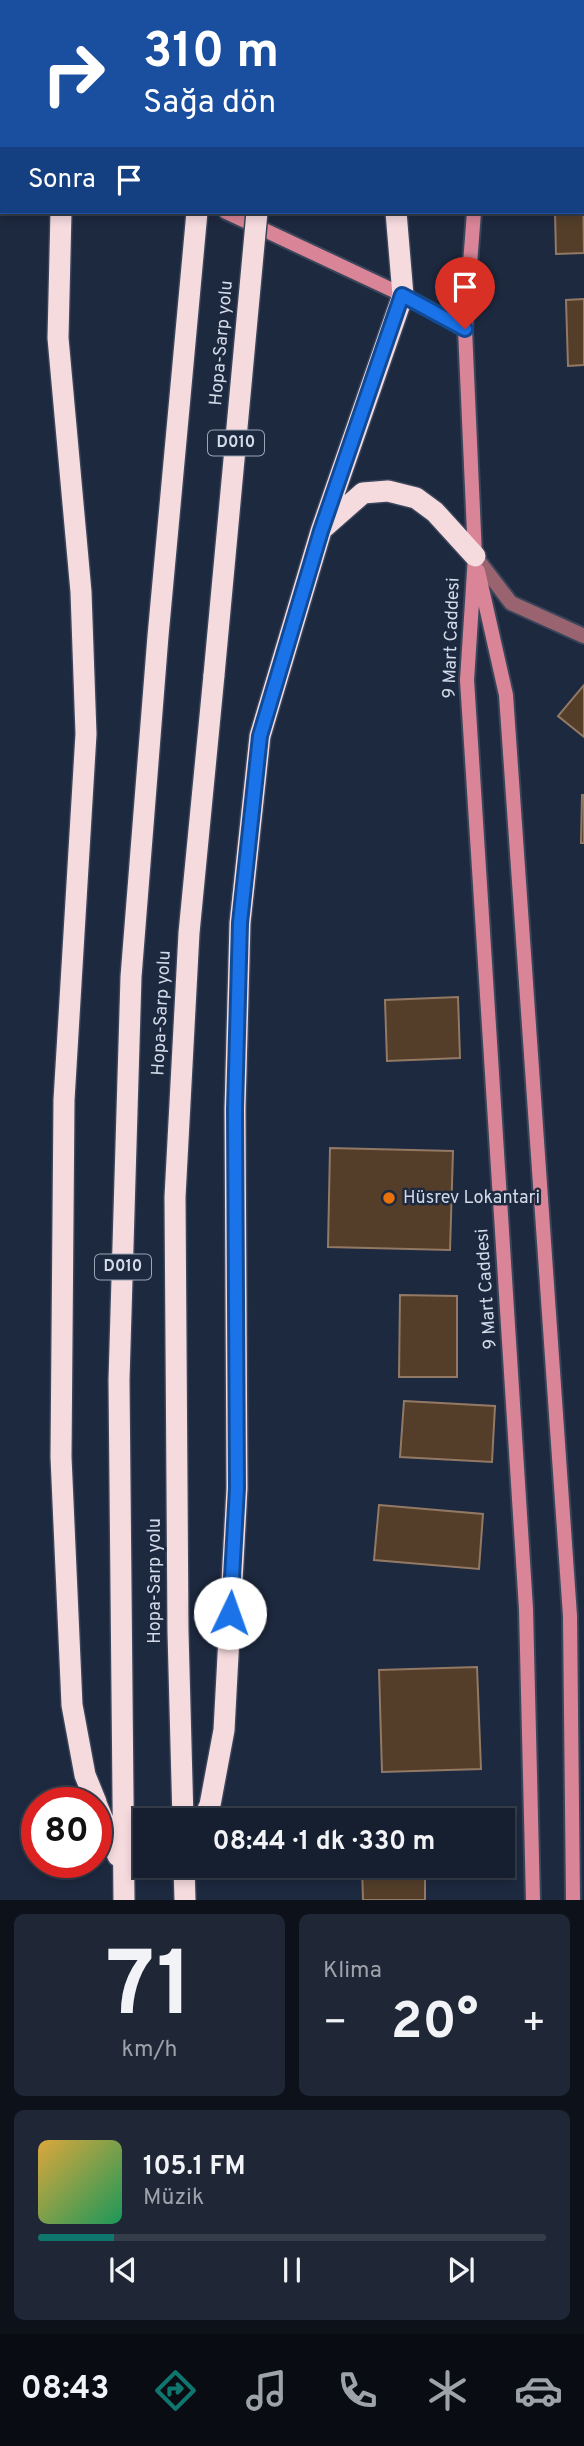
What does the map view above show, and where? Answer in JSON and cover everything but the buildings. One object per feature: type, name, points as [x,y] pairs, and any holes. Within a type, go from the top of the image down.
[{"type":"highway","points":[[61,214],[58,338],[81,592],[86,734],[64,1100],[61,1457],[72,1705],[90,1787]]},
{"type":"highway","name":"Hopa-Sarp yolu","points":[[124,1869],[120,1366],[131,977],[158,636],[197,214]]},
{"type":"highway","name":"Hopa-Sarp yolu","points":[[183,1808],[178,1632],[176,1198],[189,933],[257,214]]},
{"type":"highway","points":[[208,1808],[224,1730],[237,1488],[235,1109],[240,923],[260,736],[321,531],[402,295],[396,214]]},
{"type":"highway","points":[[321,531],[363,493],[388,491],[415,498],[435,512],[475,556]]},
{"type":"highway","points":[[112,1841],[124,1869]]},
{"type":"highway","name":"D010","points":[[124,1869],[124,1900]]},
{"type":"highway","points":[[184,1878],[185,1900]]},
{"type":"main road","points":[[230,214],[402,295],[465,329]]},
{"type":"main road","points":[[474,214],[465,329],[475,556]]},
{"type":"main road","name":"9 Mart Caddesi","points":[[475,556],[467,680],[526,1609],[533,1900]]},
{"type":"main road","name":"9 Mart Caddesi","points":[[475,556],[507,708],[570,1616],[573,1900]]},
{"type":"street","points":[[475,556],[511,603],[584,636]]},
{"type":"place","name":"Hüsrev Lokantari","points":[[389,1198]]},
{"type":"route","points":[[230,1613],[237,1488],[235,1109],[240,923],[260,736],[321,531],[402,295],[465,329]]}]
